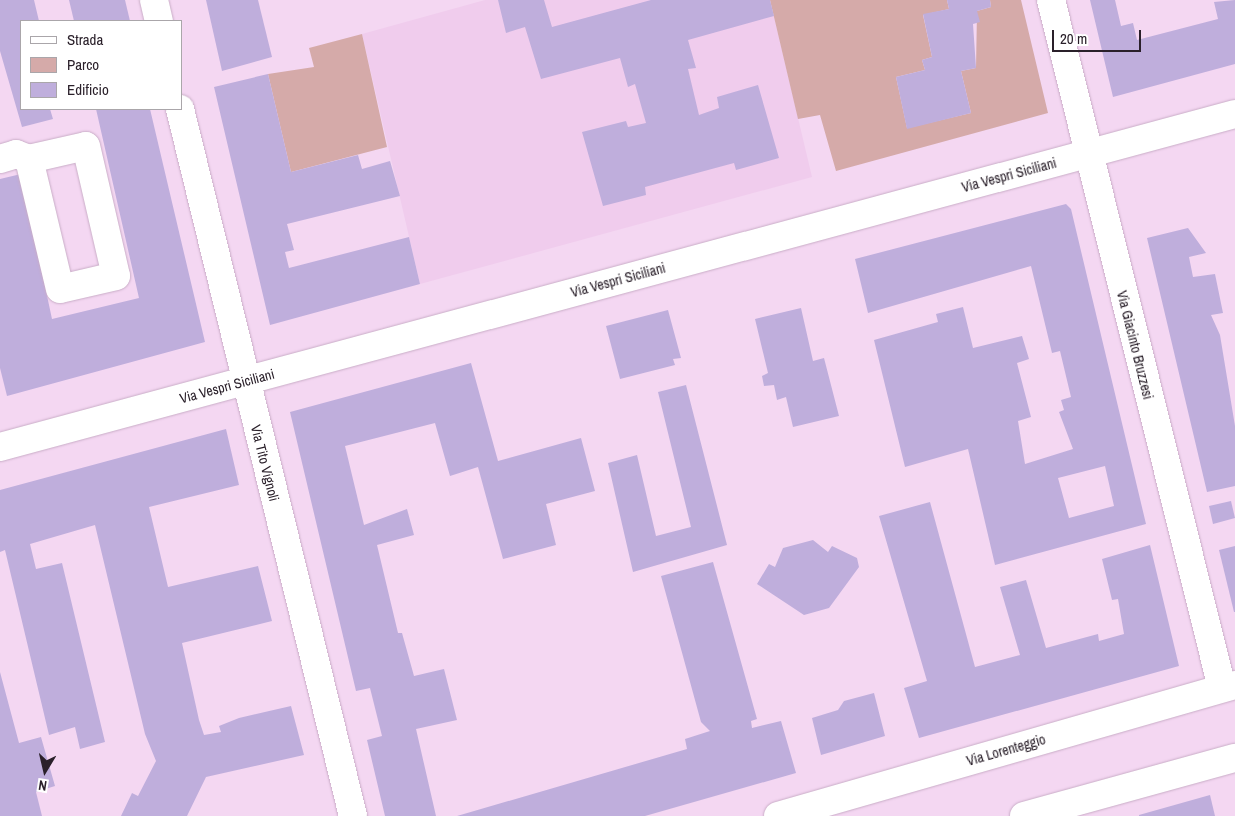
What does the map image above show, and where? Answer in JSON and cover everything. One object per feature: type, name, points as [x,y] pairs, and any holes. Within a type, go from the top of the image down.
[{"type":"street","points":[[154,0],[159,20]]},
{"type":"street","name":"Via Giacinto Bruzzesi","points":[[1052,0],[1088,154],[1228,687]]},
{"type":"street","name":"Via Tito Vignoli","points":[[180,110],[244,380],[354,816]]},
{"type":"street","name":"Via Vespri Siciliani","points":[[0,447],[1235,114]]},
{"type":"street","points":[[86,146],[116,276],[60,289],[15,158],[86,146]]},
{"type":"street","name":"Via Lorenteggio","points":[[778,816],[1228,687]]},
{"type":"street","points":[[1024,816],[1233,765]]},
{"type":"shaded area","points":[[485,0],[770,0],[812,177],[420,284],[362,34]]},
{"type":"green space","points":[[770,0],[947,0],[949,9],[923,15],[932,57],[922,60],[925,70],[896,77],[907,128],[971,113],[961,71],[976,68],[977,11],[991,7],[990,0],[1021,0],[1048,113],[836,171],[820,115],[798,119]]},
{"type":"green space","points":[[362,34],[387,147],[291,172],[268,74],[314,67],[309,48]]},
{"type":"building","points":[[0,0],[34,0],[39,20],[20,20],[20,110],[50,110],[53,119],[22,127],[0,51]]},
{"type":"building","points":[[69,0],[125,0],[130,20],[74,20]]},
{"type":"building","points":[[206,0],[258,0],[272,57],[222,71]]},
{"type":"building","points":[[498,0],[544,0],[552,27],[651,0],[770,0],[774,16],[688,40],[696,68],[688,69],[699,115],[719,108],[717,97],[758,85],[779,158],[736,170],[734,163],[645,187],[646,195],[603,206],[582,132],[626,121],[628,127],[646,123],[635,84],[628,87],[620,58],[541,79],[525,27],[506,33]]},
{"type":"building","points":[[947,0],[990,0],[991,7],[977,11],[980,22],[973,24],[976,68],[961,71],[971,113],[907,129],[896,77],[925,70],[922,60],[932,57],[923,14],[949,9]]},
{"type":"building","points":[[1090,0],[1115,0],[1121,26],[1133,23],[1137,40],[1218,19],[1214,2],[1235,0],[1235,64],[1113,97]]},
{"type":"building","points":[[268,74],[291,172],[358,155],[362,169],[390,161],[400,196],[287,224],[294,250],[285,252],[289,268],[409,237],[420,284],[270,325],[214,87]]},
{"type":"building","points":[[96,110],[150,110],[205,342],[7,396],[0,368],[0,179],[21,174],[52,319],[139,298]]},
{"type":"building","points":[[1066,204],[1071,209],[1146,524],[995,565],[968,449],[905,467],[874,340],[938,322],[936,314],[963,307],[973,348],[1022,336],[1029,359],[1017,363],[1031,417],[1018,421],[1025,464],[1073,449],[1059,412],[1064,410],[1061,400],[1071,397],[1060,351],[1052,353],[1031,266],[868,313],[855,259]],"holes":[[[1105,466],[1114,506],[1069,518],[1058,478]]]},
{"type":"building","points":[[1188,228],[1206,253],[1189,257],[1193,277],[1215,274],[1223,313],[1211,315],[1220,335],[1235,426],[1235,486],[1207,492],[1147,238]]},
{"type":"building","points":[[801,308],[813,361],[824,358],[839,416],[793,427],[786,397],[777,400],[774,385],[764,386],[762,376],[768,373],[755,319]]},
{"type":"building","points":[[668,310],[681,358],[673,359],[675,365],[620,379],[606,326]]},
{"type":"building","points":[[471,363],[498,461],[581,438],[595,491],[546,504],[556,545],[503,559],[478,467],[450,476],[435,423],[345,446],[364,525],[407,509],[414,535],[377,545],[398,633],[402,633],[414,676],[444,669],[457,720],[416,729],[436,816],[385,816],[367,740],[382,736],[370,688],[356,691],[290,412]]},
{"type":"building","points":[[686,385],[727,545],[633,572],[608,463],[637,455],[656,536],[691,527],[658,392]]},
{"type":"building","points":[[226,429],[239,485],[149,507],[168,587],[258,566],[272,621],[182,643],[199,720],[204,735],[221,732],[219,726],[239,718],[291,706],[304,755],[206,777],[187,816],[121,816],[132,793],[138,796],[156,761],[145,734],[95,525],[30,544],[36,569],[62,563],[105,742],[80,749],[75,727],[49,735],[5,550],[0,552],[0,490]]},
{"type":"building","points":[[1231,501],[1235,518],[1213,524],[1209,506]]},
{"type":"building","points":[[930,502],[975,667],[1020,655],[1000,587],[1026,580],[1046,648],[1098,634],[1099,641],[1124,634],[1118,599],[1112,600],[1102,559],[1150,545],[1179,666],[919,738],[904,688],[927,681],[879,516]]},
{"type":"building","points":[[813,540],[828,552],[832,546],[857,558],[859,567],[829,608],[804,615],[757,584],[769,564],[775,567],[783,548]]},
{"type":"building","points":[[1235,546],[1235,612],[1234,612],[1219,550]]},
{"type":"building","points":[[713,562],[757,719],[751,721],[752,728],[781,721],[796,773],[645,816],[457,816],[687,749],[685,739],[710,731],[701,722],[661,576]]},
{"type":"building","points":[[0,672],[19,743],[41,737],[55,786],[36,792],[42,816],[0,816]]},
{"type":"building","points":[[874,693],[885,736],[821,755],[812,718],[838,710],[844,701]]},
{"type":"building","points":[[1210,795],[1215,816],[1139,816],[1139,815]]}]
